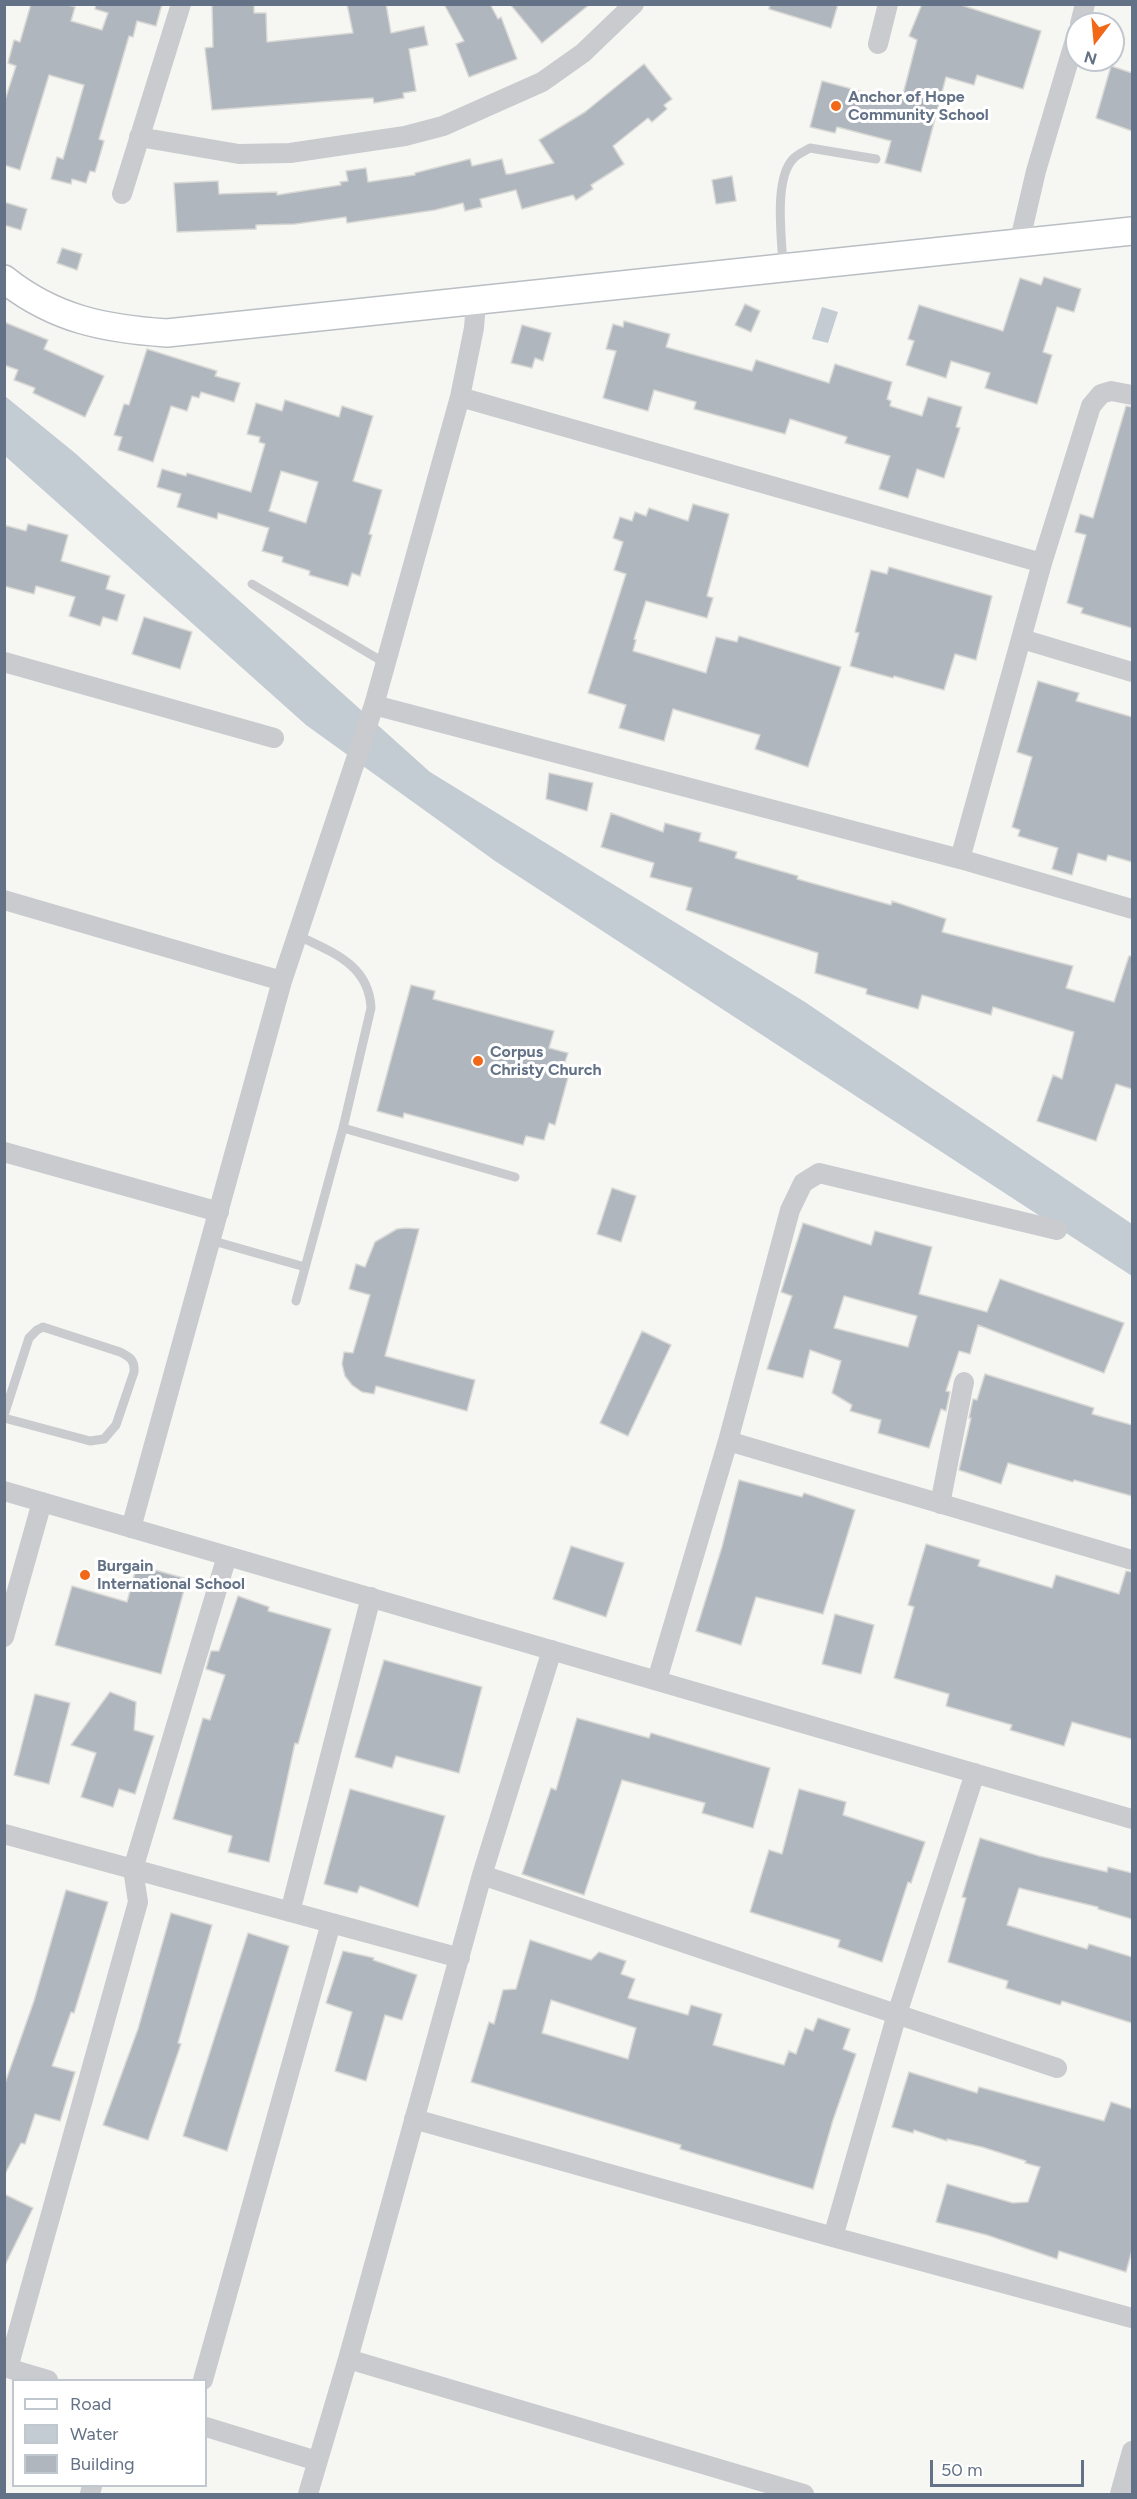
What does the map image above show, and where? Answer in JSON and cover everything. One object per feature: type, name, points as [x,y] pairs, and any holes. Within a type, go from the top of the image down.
[{"type":"street","points":[[123,194],[181,4]]},
{"type":"street","points":[[139,137],[239,154],[290,153],[405,136],[442,126],[542,82],[583,53],[634,4]]},
{"type":"street","points":[[878,44],[888,4]]},
{"type":"street","points":[[1019,244],[1036,171],[1065,72]]},
{"type":"street","points":[[4,279],[54,311],[90,324],[125,331],[167,333],[1132,231]]},
{"type":"street","points":[[131,1528],[282,981],[373,708],[460,397],[474,328],[476,302]]},
{"type":"street","points":[[960,859],[1042,563],[1091,406],[1101,393],[1111,391],[1132,395]]},
{"type":"street","points":[[460,397],[1042,563]]},
{"type":"street","points":[[1022,639],[1132,672]]},
{"type":"street","points":[[4,662],[274,738]]},
{"type":"street","points":[[373,708],[960,859],[1132,909]]},
{"type":"street","points":[[4,900],[282,981]]},
{"type":"street","points":[[4,1152],[219,1212]]},
{"type":"street","points":[[657,1680],[728,1441],[790,1210],[803,1183],[819,1173],[1057,1230]]},
{"type":"street","points":[[940,1504],[964,1382]]},
{"type":"street","points":[[728,1441],[1132,1560]]},
{"type":"street","points":[[4,1491],[1132,1819]]},
{"type":"street","points":[[4,1637],[42,1502]]},
{"type":"street","points":[[44,2379],[6,2368],[138,1902],[133,1869],[227,1556]]},
{"type":"street","points":[[290,1912],[371,1598]]},
{"type":"street","points":[[308,2494],[348,2359],[482,1875],[552,1650]]},
{"type":"street","points":[[832,2237],[897,2014],[975,1773]]},
{"type":"street","points":[[4,1834],[460,1958]]},
{"type":"street","points":[[482,1875],[1057,2068]]},
{"type":"street","points":[[202,2379],[331,1923]]},
{"type":"street","points":[[414,2119],[832,2237],[1132,2318]]},
{"type":"street","points":[[348,2359],[804,2494]]},
{"type":"street","points":[[207,2427],[317,2461]]},
{"type":"street","points":[[1120,2494],[1132,2451]]},
{"type":"lane","points":[[783,269],[780,192],[787,169],[794,158],[810,148],[876,159]]},
{"type":"lane","points":[[252,584],[385,663]]},
{"type":"lane","points":[[296,1301],[343,1128],[371,1008],[370,992],[348,960],[297,935]]},
{"type":"lane","points":[[343,1128],[515,1177]]},
{"type":"lane","points":[[210,1240],[305,1267]]},
{"type":"lane","points":[[43,1327],[120,1352],[130,1357],[135,1365],[116,1425],[104,1439],[90,1441],[4,1417],[29,1338],[36,1330],[43,1327]]},
{"type":"water","points":[[822,307],[838,312],[828,343],[812,339]]},
{"type":"water","points":[[5,396],[75,453],[430,772],[805,1002],[1132,1224],[1132,1276],[495,861],[306,725],[5,456]]},
{"type":"building","points":[[31,4],[65,4],[75,7],[71,21],[102,30],[108,13],[95,9],[96,4],[162,4],[156,26],[137,21],[133,37],[129,36],[99,139],[104,141],[95,172],[90,171],[86,183],[72,179],[71,184],[51,179],[57,157],[63,159],[84,85],[49,75],[20,170],[4,165],[4,103],[16,66],[8,63],[14,40],[20,42]]},
{"type":"building","points":[[212,4],[254,4],[254,13],[266,13],[267,42],[353,33],[347,4],[386,4],[391,33],[424,26],[428,45],[409,49],[416,91],[403,93],[404,98],[374,103],[373,98],[212,110],[205,48],[213,47]]},
{"type":"building","points":[[444,4],[490,4],[498,19],[501,17],[517,59],[469,77],[456,44],[464,41]]},
{"type":"building","points":[[510,4],[590,4],[542,43]]},
{"type":"building","points":[[770,4],[838,4],[831,28],[769,9]]},
{"type":"building","points":[[922,4],[958,4],[1041,31],[1023,89],[977,75],[974,85],[946,77],[921,172],[885,163],[891,141],[837,127],[835,133],[810,127],[822,81],[901,102],[917,40],[909,36]]},
{"type":"building","points":[[644,64],[672,99],[664,105],[667,109],[652,122],[648,118],[613,146],[624,164],[591,185],[593,189],[576,200],[573,195],[522,209],[516,190],[480,199],[482,207],[465,211],[463,203],[435,210],[347,223],[346,217],[295,224],[256,225],[256,229],[177,232],[174,183],[218,181],[219,194],[277,192],[277,195],[341,185],[340,182],[348,181],[346,171],[366,168],[368,182],[415,175],[415,173],[470,159],[472,166],[502,159],[506,174],[554,163],[539,140],[585,112]]},
{"type":"building","points":[[1125,71],[1132,73],[1132,131],[1096,118],[1109,72]]},
{"type":"building","points":[[732,176],[736,201],[716,204],[712,180]]},
{"type":"building","points":[[4,202],[27,209],[21,230],[4,225]]},
{"type":"building","points":[[62,248],[82,254],[77,270],[57,263]]},
{"type":"building","points":[[1044,277],[1081,289],[1074,312],[1057,307],[1043,352],[1052,355],[1037,404],[985,388],[990,373],[951,361],[946,378],[906,365],[914,341],[908,339],[919,305],[1003,331],[1020,278],[1041,285]]},
{"type":"building","points":[[745,304],[760,311],[751,332],[735,325]]},
{"type":"building","points":[[624,321],[670,334],[666,347],[752,371],[756,360],[829,383],[835,364],[892,382],[887,399],[891,401],[890,406],[922,416],[928,397],[962,407],[956,427],[960,428],[944,478],[917,469],[908,498],[879,489],[890,456],[845,443],[847,437],[790,419],[785,434],[694,409],[696,402],[654,390],[648,411],[603,398],[616,351],[606,349],[613,324],[623,327]]},
{"type":"building","points":[[4,322],[48,340],[44,349],[104,376],[85,417],[33,393],[35,388],[14,380],[18,370],[4,365]]},
{"type":"building","points":[[522,325],[551,333],[543,361],[535,358],[532,368],[511,363]]},
{"type":"building","points":[[147,349],[217,371],[215,376],[240,383],[234,402],[201,392],[199,398],[192,396],[187,411],[171,406],[153,462],[118,450],[122,437],[114,435],[124,404],[129,405]]},
{"type":"building","points":[[285,400],[339,417],[342,406],[373,416],[353,481],[382,490],[360,576],[352,573],[348,586],[309,575],[310,571],[282,562],[283,557],[262,551],[269,528],[218,513],[217,519],[177,507],[181,494],[157,487],[162,469],[186,476],[187,473],[251,492],[265,444],[259,442],[260,437],[247,434],[256,403],[282,411]],"holes":[[[281,471],[318,482],[306,523],[269,511]]]},
{"type":"building","points":[[1126,406],[1132,407],[1132,628],[1081,613],[1083,608],[1067,603],[1086,535],[1075,532],[1080,514],[1093,518]]},
{"type":"building","points":[[693,504],[729,514],[707,596],[713,598],[707,618],[646,601],[634,639],[636,640],[633,651],[706,673],[716,637],[737,642],[739,636],[841,667],[808,767],[755,749],[760,735],[673,709],[664,741],[619,728],[626,705],[588,693],[626,574],[614,570],[623,542],[613,538],[620,517],[632,521],[635,512],[646,516],[649,508],[688,521]]},
{"type":"building","points":[[28,524],[68,535],[61,561],[110,576],[106,589],[125,595],[117,621],[103,617],[100,626],[69,616],[75,597],[36,586],[34,594],[4,586],[4,525],[26,531]]},
{"type":"building","points":[[889,567],[992,596],[976,660],[955,654],[944,690],[850,666],[859,633],[855,632],[871,570],[887,574]]},
{"type":"building","points":[[144,617],[192,632],[180,669],[132,654]]},
{"type":"building","points":[[1038,681],[1079,693],[1076,701],[1132,717],[1132,862],[1108,855],[1106,861],[1078,853],[1072,875],[1052,869],[1058,848],[1018,836],[1020,830],[1012,827],[1032,757],[1017,752]]},
{"type":"building","points":[[549,773],[593,783],[587,811],[546,799]]},
{"type":"building","points":[[611,813],[663,832],[665,823],[701,833],[699,841],[737,852],[735,858],[798,876],[797,879],[891,905],[892,901],[946,919],[942,932],[1073,966],[1066,988],[1114,1002],[1129,956],[1132,956],[1132,1089],[1116,1084],[1096,1141],[1037,1121],[1053,1075],[1062,1079],[1074,1032],[993,1007],[991,1015],[922,995],[918,1009],[866,994],[867,989],[815,973],[818,953],[686,910],[692,888],[650,877],[654,863],[601,847]]},
{"type":"building","name":"Corpus Christy Church","points":[[411,985],[435,991],[433,999],[554,1031],[549,1048],[568,1053],[563,1068],[570,1070],[555,1125],[549,1123],[544,1140],[526,1136],[523,1145],[404,1113],[403,1118],[377,1111]]},
{"type":"building","points":[[612,1188],[636,1196],[621,1242],[597,1234]]},
{"type":"building","points":[[803,1223],[871,1245],[875,1231],[932,1247],[919,1294],[987,1312],[1000,1279],[1124,1323],[1104,1373],[978,1325],[970,1354],[959,1351],[946,1391],[950,1392],[946,1411],[941,1409],[929,1448],[878,1433],[881,1420],[850,1411],[852,1405],[832,1393],[841,1361],[810,1350],[803,1378],[767,1369],[792,1296],[781,1292]],"holes":[[[844,1296],[917,1316],[908,1347],[834,1328]]]},
{"type":"building","points":[[397,1229],[419,1229],[385,1356],[475,1380],[467,1411],[376,1386],[374,1394],[362,1392],[345,1376],[342,1364],[344,1352],[353,1353],[370,1295],[349,1289],[356,1264],[365,1267],[375,1242]]},
{"type":"building","points":[[642,1331],[671,1345],[628,1436],[600,1423]]},
{"type":"building","points":[[985,1374],[1094,1408],[1092,1414],[1132,1425],[1132,1496],[1008,1463],[1001,1484],[959,1470],[973,1399],[977,1400]]},
{"type":"building","points":[[739,1480],[802,1497],[804,1493],[855,1510],[823,1614],[756,1597],[741,1645],[696,1631],[722,1547]]},
{"type":"building","points":[[926,1544],[980,1560],[978,1566],[1052,1588],[1056,1575],[1119,1594],[1126,1571],[1132,1572],[1132,1739],[1072,1722],[1064,1746],[1010,1730],[1012,1725],[946,1706],[949,1694],[894,1678],[914,1607],[908,1605]]},
{"type":"building","points":[[571,1546],[624,1563],[606,1617],[553,1599]]},
{"type":"building","points":[[137,1565],[187,1579],[161,1674],[55,1645],[72,1586],[127,1602]]},
{"type":"building","points":[[238,1596],[269,1607],[268,1611],[331,1629],[298,1744],[295,1743],[269,1862],[228,1852],[232,1836],[173,1819],[203,1718],[210,1720],[225,1675],[206,1669],[211,1651],[219,1651]]},
{"type":"building","points":[[835,1614],[874,1625],[861,1674],[822,1664]]},
{"type":"building","points":[[384,1660],[482,1687],[459,1773],[396,1756],[392,1768],[355,1757]]},
{"type":"building","points":[[110,1692],[136,1702],[134,1730],[154,1736],[135,1794],[119,1789],[113,1807],[81,1797],[96,1753],[71,1745]]},
{"type":"building","points":[[35,1694],[70,1703],[49,1784],[14,1775]]},
{"type":"building","points":[[577,1718],[649,1738],[651,1733],[770,1768],[753,1828],[702,1813],[705,1803],[622,1780],[584,1895],[522,1874],[551,1788],[556,1790]]},
{"type":"building","points":[[350,1789],[445,1816],[418,1907],[360,1886],[357,1893],[324,1884]]},
{"type":"building","points":[[799,1789],[846,1802],[843,1815],[925,1842],[911,1883],[908,1882],[882,1962],[838,1947],[840,1940],[750,1912],[769,1850],[782,1854]]},
{"type":"building","points":[[980,1838],[1039,1856],[1107,1872],[1108,1867],[1132,1873],[1132,1919],[1098,1909],[1098,1907],[1019,1888],[1007,1925],[1087,1949],[1089,1944],[1132,1957],[1132,2023],[1062,2001],[1060,2005],[1006,1988],[1008,1981],[948,1962],[966,1898],[962,1897]]},
{"type":"building","points":[[66,1890],[108,1902],[74,2013],[71,2012],[52,2066],[75,2072],[60,2121],[35,2114],[25,2144],[21,2143],[4,2176],[4,2086],[34,2001]]},
{"type":"building","points":[[171,1913],[212,1925],[178,2043],[181,2044],[148,2140],[103,2125],[138,2029]]},
{"type":"building","points":[[248,1933],[289,1946],[227,2151],[183,2136]]},
{"type":"building","points":[[530,1940],[591,1960],[599,1952],[626,1961],[621,1974],[635,1979],[628,1998],[688,2015],[691,2005],[722,2014],[713,2045],[784,2065],[789,2051],[796,2054],[805,2028],[813,2031],[818,2018],[850,2029],[843,2049],[856,2054],[833,2120],[813,2189],[680,2149],[681,2145],[471,2082],[489,2022],[494,2024],[503,1990],[516,1989]],"holes":[[[551,2000],[636,2028],[628,2059],[542,2033]]]},
{"type":"building","points":[[343,1951],[374,1958],[373,1960],[417,1975],[402,2020],[385,2015],[366,2081],[335,2071],[352,2012],[326,2003]]},
{"type":"building","points":[[909,2072],[977,2093],[979,2087],[1104,2121],[1111,2102],[1132,2109],[1132,2250],[1126,2272],[1059,2251],[1057,2259],[987,2235],[936,2222],[947,2184],[1013,2203],[1028,2202],[1040,2167],[982,2147],[947,2139],[947,2141],[914,2130],[913,2133],[892,2127]]},
{"type":"building","points":[[4,2194],[33,2208],[4,2267]]},
{"type":"place","name":"Anchor of Hope Community School","points":[[836,106]]},
{"type":"place","name":"Corpus Christy Church","points":[[478,1061]]},
{"type":"place","name":"Burgain International School","points":[[85,1575]]}]
